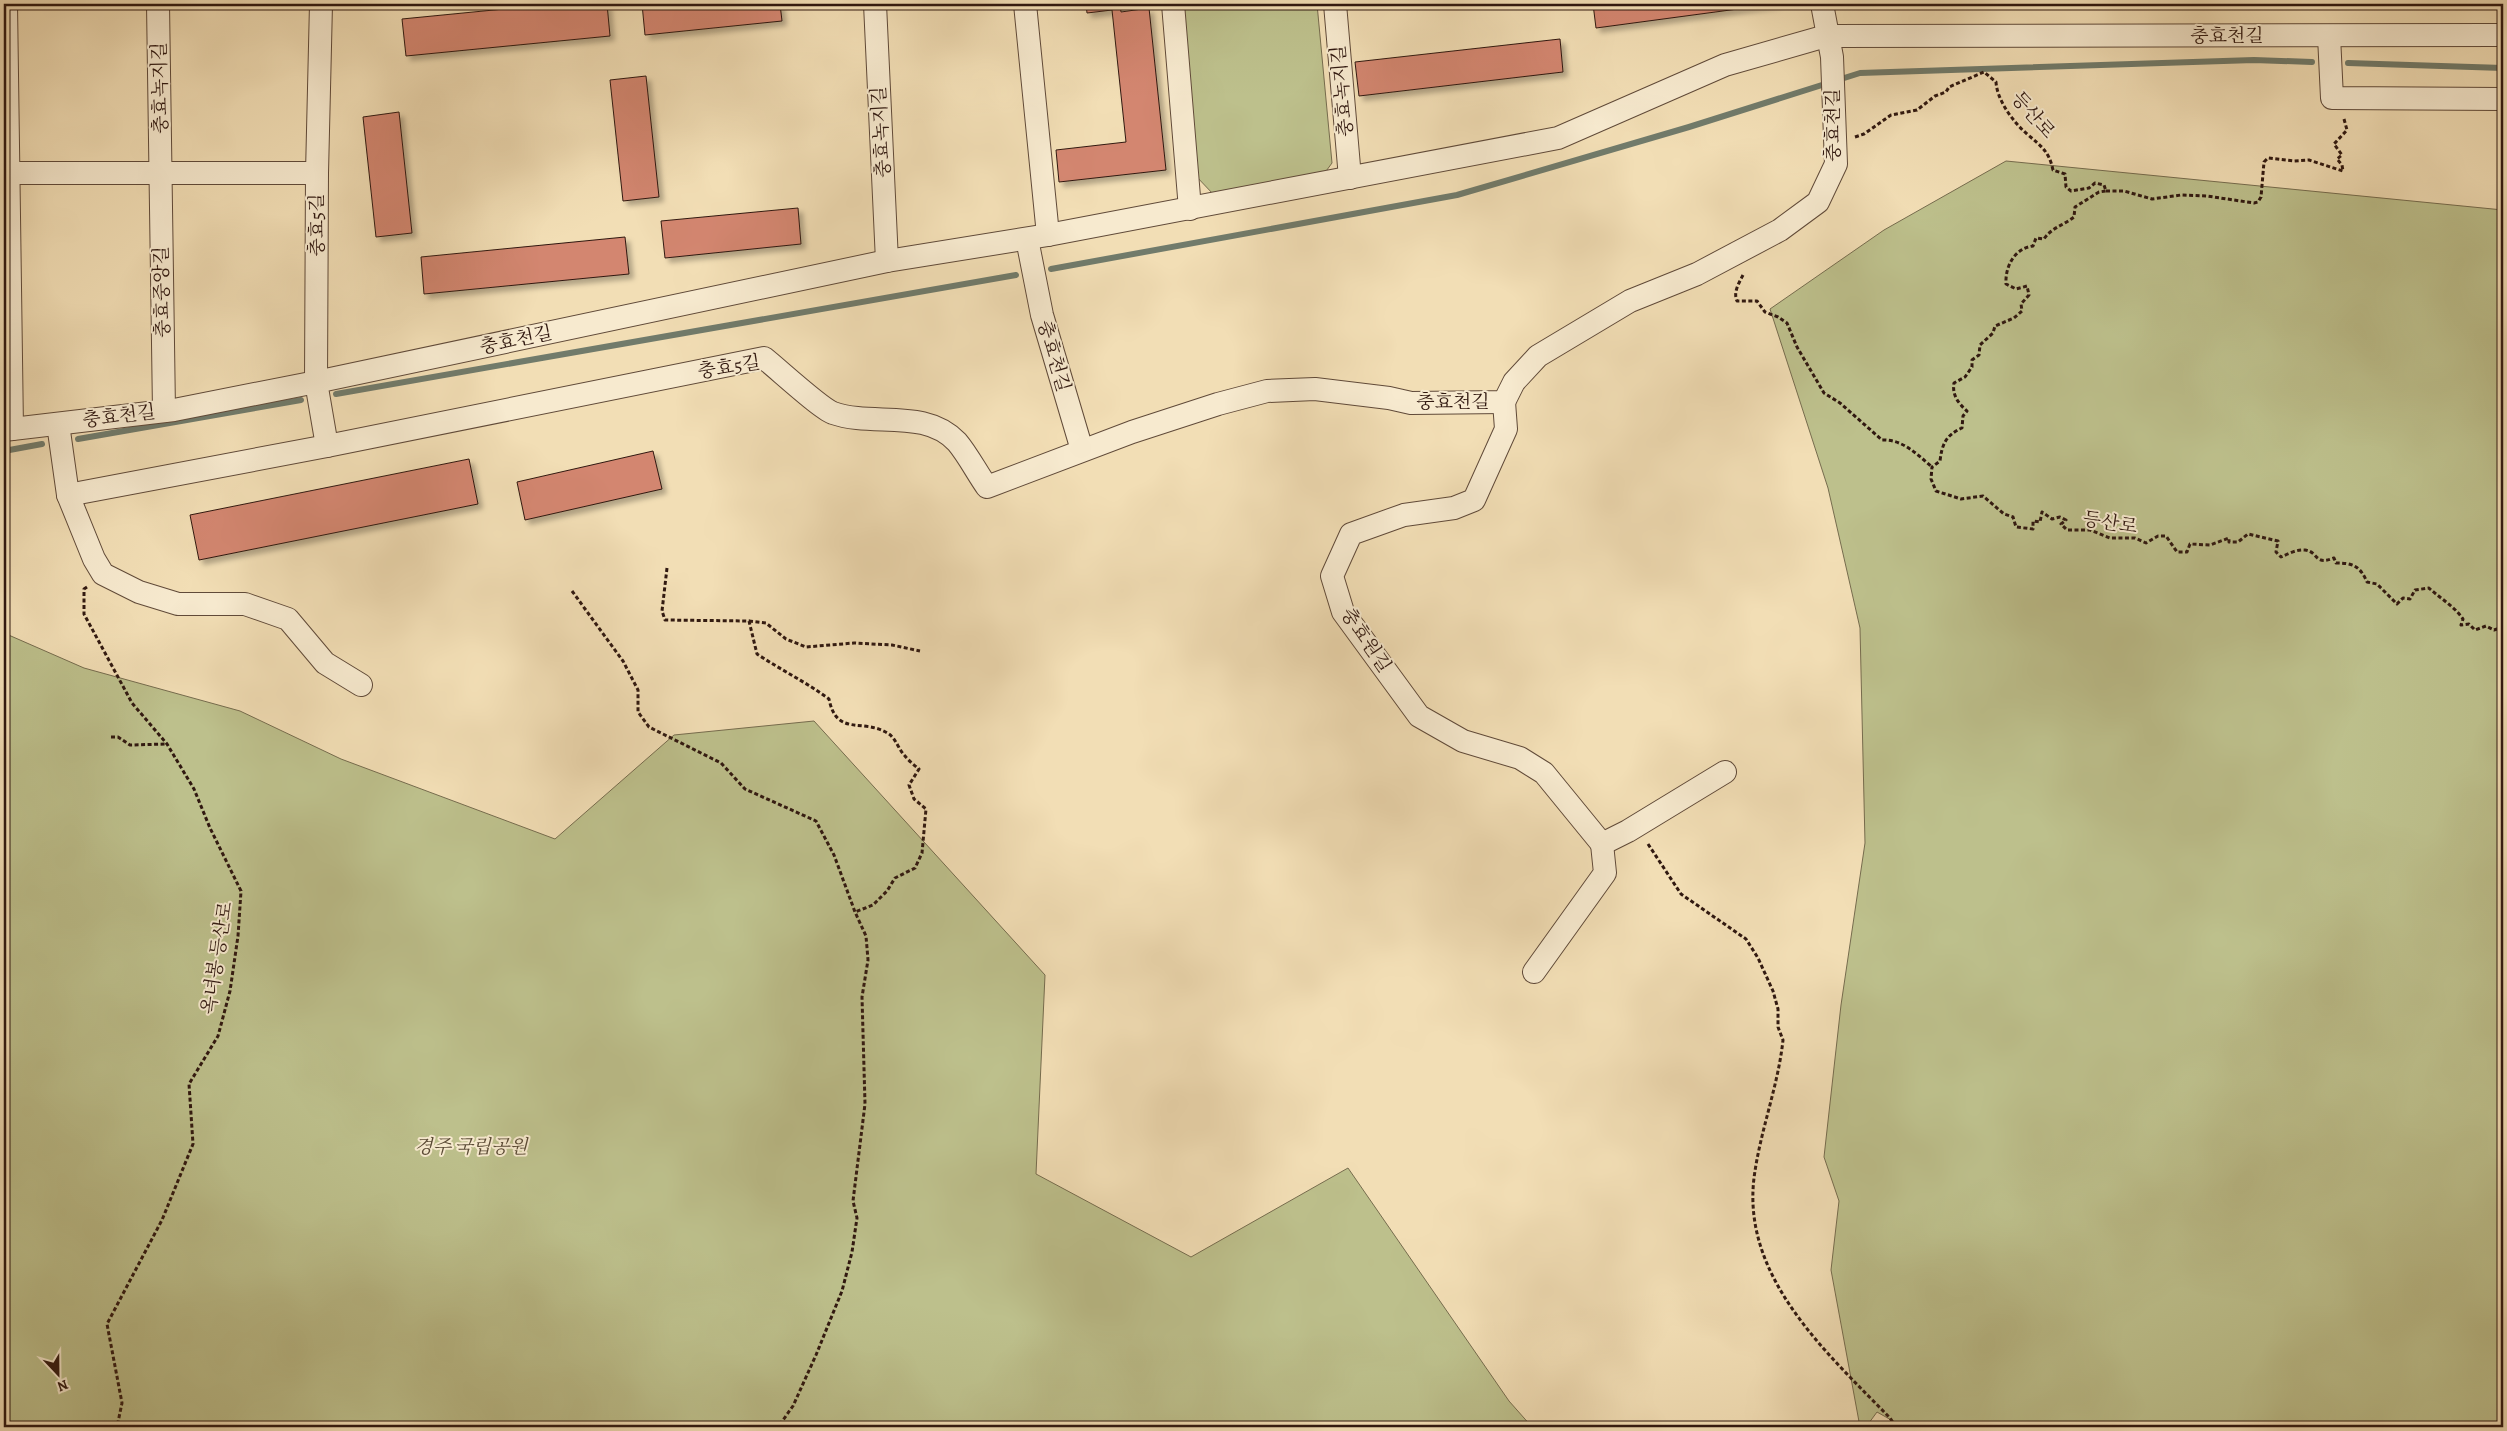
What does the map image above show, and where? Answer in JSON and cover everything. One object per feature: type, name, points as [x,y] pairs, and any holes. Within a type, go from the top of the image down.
[{"type":"street","points":[[6,4],[8,430]]},
{"type":"street","name":"충효녹지길","points":[[158,4],[161,173]]},
{"type":"street","name":"충효5길","points":[[321,4],[317,174],[316,382],[327,446]]},
{"type":"street","name":"충효녹지길","points":[[875,4],[887,261]]},
{"type":"street","points":[[1025,4],[1038,237]]},
{"type":"street","points":[[1173,4],[1190,209]]},
{"type":"street","name":"충효녹지길","points":[[1335,4],[1350,178]]},
{"type":"street","points":[[1822,4],[1826,36]]},
{"type":"street","name":"충효천길","points":[[8,430],[164,411],[316,382],[887,261],[1038,237],[1558,138],[1725,65],[1826,36],[2503,35]]},
{"type":"street","name":"충효천길","points":[[1038,237],[1042,315],[1082,450],[1210,407],[1267,392],[1315,389],[1389,398],[1411,403],[1504,402],[1514,382],[1538,356],[1630,302],[1697,274],[1780,230],[1818,202],[1836,164],[1832,57],[1826,36]]},
{"type":"street","points":[[2329,36],[2332,98],[2503,99]]},
{"type":"street","points":[[6,173],[317,174]]},
{"type":"street","name":"충효중앙길","points":[[161,173],[164,411]]},
{"type":"street","name":"충효5길","points":[[68,495],[327,446],[764,358],[831,413],[852,418],[928,423],[942,431],[957,442],[987,487],[1082,450]]},
{"type":"street","name":"충효원길","points":[[1504,402],[1506,429],[1474,500],[1454,508],[1404,515],[1351,534],[1332,576],[1343,612],[1419,716],[1463,741],[1520,758],[1544,773],[1602,844]]},
{"type":"street","points":[[58,424],[68,495],[87,544],[102,574],[139,592],[178,604],[245,604],[288,619],[325,663],[361,685]]},
{"type":"street","points":[[1534,972],[1605,873],[1602,844],[1624,833],[1725,772]]},
{"type":"path","name":"등산로","points":[[1836,159],[1856,136],[1864,134],[1891,115],[1917,110],[1935,96],[1946,92],[1949,87],[1984,72],[1996,82],[1997,94],[2022,128],[2044,148],[2050,157],[2053,170],[2065,174],[2066,187],[2071,191],[2089,188],[2095,183],[2104,185],[2106,191]]},
{"type":"path","points":[[1756,243],[1736,288],[1735,296],[1737,301],[1757,301],[1765,312],[1778,316],[1787,323],[1797,347],[1824,393],[1846,408],[1882,440],[1893,439],[1914,451],[1932,466],[1940,461],[1942,444],[1952,432],[1962,428],[1963,416],[1967,411],[1959,403],[1952,391],[1954,383],[1965,377],[1972,367],[1972,360],[1979,354],[1980,345],[1993,333],[1994,326],[2014,318],[2022,311],[2021,304],[2029,295],[2027,286],[2016,289],[2006,284],[2009,262],[2024,247],[2033,246],[2036,238],[2044,239],[2049,231],[2069,221],[2074,217],[2075,208],[2099,192],[2124,191],[2152,199],[2181,195],[2207,196],[2254,203],[2258,202],[2261,197],[2262,168],[2268,158],[2294,161],[2309,160],[2343,171],[2342,165],[2337,159],[2342,155],[2334,144],[2347,130],[2344,117],[2334,109],[2332,98]]},
{"type":"path","name":"등산로","points":[[1932,466],[1930,479],[1936,491],[1961,498],[1983,496],[2004,514],[2013,517],[2016,527],[2033,529],[2033,521],[2040,522],[2042,512],[2052,519],[2060,517],[2066,520],[2061,524],[2067,530],[2090,530],[2110,538],[2135,538],[2146,543],[2158,536],[2166,536],[2177,552],[2187,552],[2190,544],[2210,545],[2229,538],[2229,542],[2238,542],[2248,534],[2269,537],[2278,541],[2276,552],[2281,557],[2305,550],[2311,552],[2316,559],[2325,562],[2334,558],[2336,562],[2349,563],[2361,569],[2367,582],[2377,584],[2397,604],[2403,598],[2410,599],[2416,590],[2429,588],[2442,601],[2454,606],[2463,619],[2461,625],[2469,624],[2475,630],[2486,626],[2494,630],[2503,627]]},
{"type":"path","points":[[667,568],[662,611],[665,620],[749,620],[766,623],[786,639],[806,647],[854,643],[892,645],[920,651]]},
{"type":"path","name":"옥녀봉 등산로","points":[[102,574],[84,589],[84,614],[132,703],[167,744],[194,789],[210,828],[241,891],[238,936],[230,992],[218,1036],[189,1084],[193,1144],[162,1220],[107,1324],[122,1403],[117,1427]]},
{"type":"path","points":[[572,591],[623,661],[638,690],[638,712],[649,727],[721,763],[745,789],[816,821],[834,855],[866,936],[868,960],[862,997],[865,1104],[853,1201],[857,1218],[852,1252],[842,1291],[793,1406],[778,1427]]},
{"type":"path","points":[[749,620],[757,654],[788,674],[802,679],[829,698],[832,713],[843,723],[872,726],[890,734],[905,756],[919,769],[909,785],[914,799],[926,808],[922,853],[915,868],[895,878],[887,891],[874,905],[855,912]]},
{"type":"path","points":[[111,737],[118,737],[130,745],[167,744]]},
{"type":"path","points":[[1624,833],[1645,842],[1681,894],[1746,939],[1758,958],[1773,991],[1778,1009],[1778,1027],[1783,1040],[1754,1180],[1754,1208],[1760,1249],[1772,1274],[1808,1331],[1890,1418],[1896,1427]]},
{"type":"green space","points":[[1223,4],[1317,4],[1332,163],[1321,178],[1214,195],[1195,175],[1182,8]]},
{"type":"green space","points":[[2006,161],[2503,210],[2503,1427],[1895,1427],[1893,1421],[1877,1412],[1866,1427],[1860,1427],[1831,1270],[1839,1201],[1824,1157],[1841,1005],[1865,843],[1860,628],[1828,488],[1770,309],[1884,230]]},
{"type":"green space","name":"경주 국립공원","points":[[4,633],[84,668],[240,711],[341,759],[555,839],[674,735],[814,721],[1045,975],[1036,1174],[1191,1257],[1348,1168],[1509,1401],[1532,1427],[4,1427]]},
{"type":"building","points":[[555,4],[607,4],[610,36],[406,56],[402,19]]},
{"type":"building","points":[[642,4],[780,4],[782,21],[645,35]]},
{"type":"building","points":[[1086,4],[1120,4],[1121,12],[1149,8],[1166,170],[1059,182],[1056,150],[1126,142],[1112,10],[1087,13]]},
{"type":"building","points":[[1593,4],[1775,4],[1596,28]]},
{"type":"building","points":[[1560,39],[1563,72],[1359,96],[1355,62]]},
{"type":"building","points":[[646,76],[659,197],[623,201],[610,80]]},
{"type":"building","points":[[399,112],[412,233],[376,237],[363,117]]},
{"type":"building","points":[[798,208],[801,244],[665,258],[661,221]]},
{"type":"building","points":[[625,237],[629,274],[424,294],[421,257]]},
{"type":"building","points":[[653,451],[662,489],[525,520],[517,482]]},
{"type":"building","points":[[469,459],[478,504],[199,560],[190,515]]},
{"type":"waterway","points":[[1051,269],[1457,195],[1689,127],[1860,73],[2254,60],[2312,62]]},
{"type":"waterway","points":[[2348,63],[2503,68]]},
{"type":"waterway","points":[[336,394],[1016,275]]},
{"type":"waterway","points":[[78,439],[301,400]]},
{"type":"waterway","points":[[4,451],[42,444]]}]
